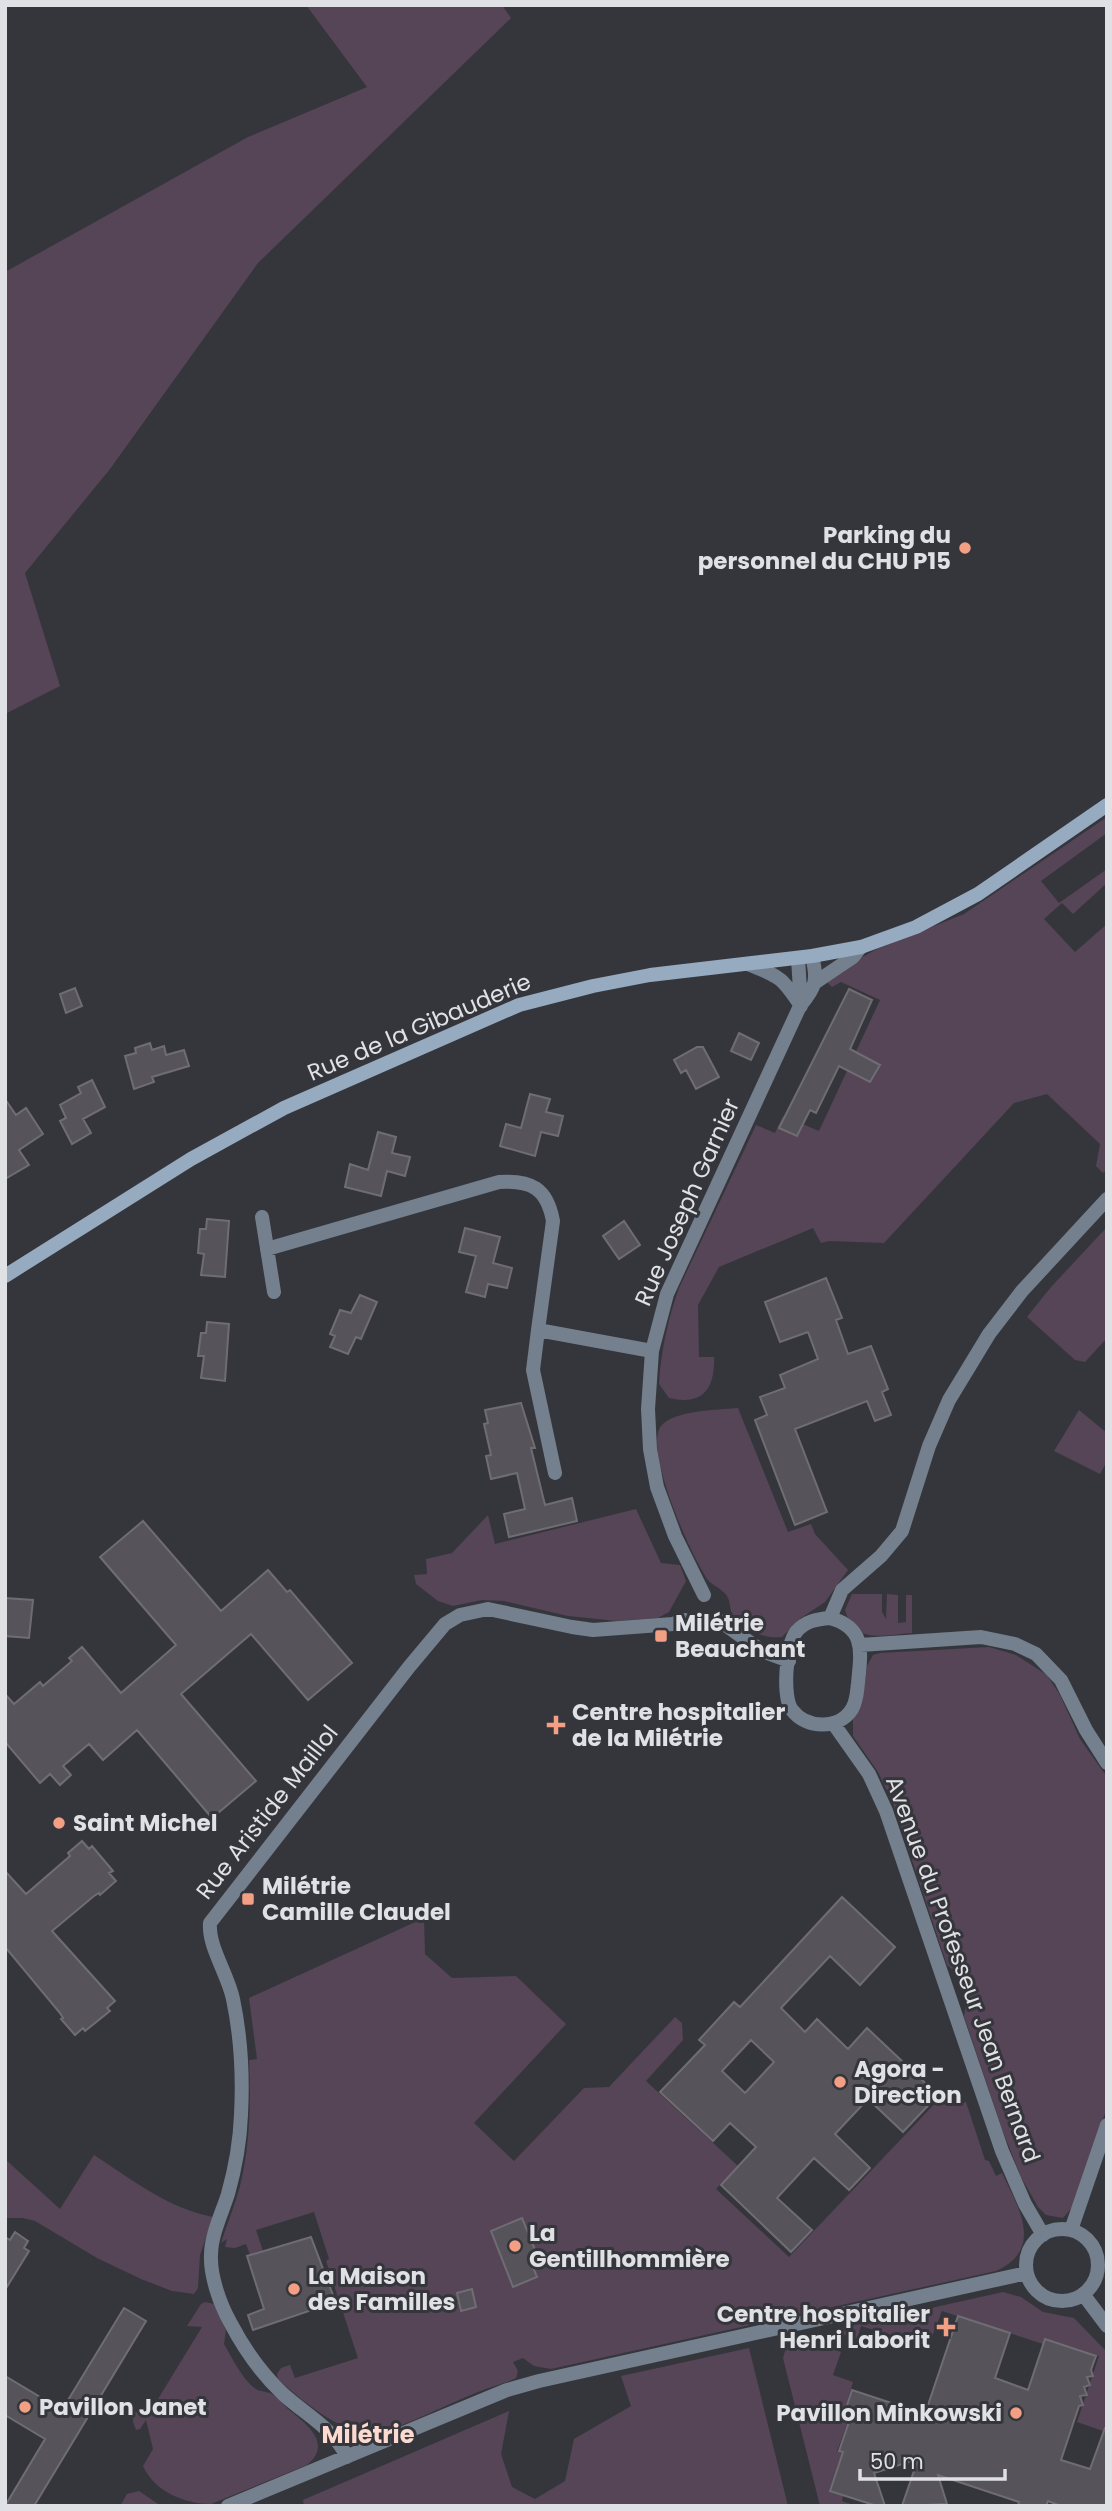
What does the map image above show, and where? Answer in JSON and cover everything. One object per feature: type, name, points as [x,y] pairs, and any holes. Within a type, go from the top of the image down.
[{"type":"street","name":"Rue de la Gibauderie","points":[[5,1276],[191,1160],[273,1114],[519,1004],[650,975],[805,957],[861,947],[916,927],[978,894],[1107,805]]},
{"type":"street","points":[[805,957],[816,982],[853,957],[861,947]]},
{"type":"street","points":[[801,1006],[805,957]]},
{"type":"street","points":[[747,964],[777,976],[787,984],[801,1006]]},
{"type":"street","name":"Rue Joseph Garnier","points":[[704,1594],[675,1536],[657,1487],[650,1449],[648,1409],[652,1352],[667,1294],[801,1006],[816,982]]},
{"type":"street","points":[[267,1250],[499,1182],[528,1184],[542,1193],[550,1206],[553,1221],[533,1370],[555,1472]]},
{"type":"street","points":[[830,1618],[842,1590],[881,1556],[902,1531],[929,1446],[949,1400],[975,1356],[1022,1291],[1107,1199]]},
{"type":"street","points":[[262,1217],[274,1292]]},
{"type":"street","points":[[538,1330],[652,1352]]},
{"type":"street","name":"Rue Aristide Maillol","points":[[347,2457],[340,2442],[283,2394],[257,2366],[228,2319],[212,2271],[213,2240],[230,2188],[239,2138],[242,2079],[233,1996],[211,1942],[210,1923],[445,1624],[460,1615],[488,1609],[593,1629],[673,1624],[685,1620]]},
{"type":"street","points":[[830,1618],[843,1622],[854,1632],[860,1645],[857,1696],[852,1709],[844,1717],[822,1725],[809,1723],[790,1708],[786,1697],[789,1661],[795,1634],[805,1624],[830,1618]]},
{"type":"street","points":[[717,1619],[762,1651],[789,1661]]},
{"type":"street","points":[[860,1645],[981,1637],[1015,1644],[1036,1654],[1061,1680],[1086,1730],[1107,1763]]},
{"type":"street","name":"Avenue du Professeur Jean Bernard","points":[[833,1723],[869,1774],[886,1811],[994,2129],[1025,2204],[1043,2235]]},
{"type":"street","points":[[1071,2230],[1107,2125]]},
{"type":"street","points":[[1071,2230],[1087,2240],[1097,2256],[1096,2277],[1083,2294],[1065,2301],[1054,2300],[1036,2290],[1027,2273],[1029,2251],[1043,2235],[1052,2231],[1071,2230]]},
{"type":"street","points":[[228,2506],[474,2403],[539,2381],[1027,2273]]},
{"type":"street","points":[[1083,2294],[1107,2326]]},
{"type":"shaded area","points":[[306,5],[502,5],[511,18],[258,263],[110,469],[25,573],[60,686],[5,714],[5,272],[248,137],[367,87]]},
{"type":"shaded area","points":[[1107,817],[1107,833],[1041,881],[1059,903],[1107,869],[1107,883],[1073,914],[1062,903],[1044,919],[1075,952],[1107,924],[1107,1169],[1103,1173],[1096,1166],[1100,1144],[1047,1094],[1014,1103],[884,1243],[821,1243],[813,1228],[719,1267],[698,1305],[699,1357],[714,1357],[709,1386],[698,1397],[681,1400],[669,1398],[659,1384],[663,1347],[675,1300],[756,1125],[775,1133],[783,1116],[819,1131],[880,1000],[841,982],[832,987],[826,981],[877,949],[964,914]]},
{"type":"shaded area","points":[[1107,1227],[1107,1338],[1085,1362],[1075,1360],[1027,1317]]},
{"type":"shaded area","points":[[738,1408],[788,1532],[811,1524],[815,1534],[848,1570],[825,1602],[801,1618],[782,1637],[762,1635],[744,1627],[733,1615],[726,1595],[708,1580],[681,1528],[658,1457],[657,1438],[661,1426],[667,1421],[686,1414]]},
{"type":"shaded area","points":[[1079,1410],[1107,1433],[1107,1461],[1100,1474],[1054,1451]]},
{"type":"shaded area","points":[[636,1509],[661,1563],[680,1565],[686,1581],[669,1612],[658,1618],[617,1621],[568,1616],[504,1601],[482,1600],[453,1606],[438,1601],[416,1584],[414,1575],[427,1574],[426,1559],[452,1553],[488,1515],[495,1544]]},
{"type":"shaded area","points":[[852,1594],[882,1594],[882,1612],[886,1619],[887,1594],[898,1595],[898,1623],[906,1622],[906,1595],[912,1595],[912,1633],[881,1636],[856,1629],[845,1610]]},
{"type":"shaded area","points":[[989,1647],[1016,1655],[1047,1675],[1060,1695],[1080,1739],[1107,1777],[1107,2107],[1075,2204],[1063,2218],[1046,2215],[1038,2207],[1021,2177],[964,2016],[966,1993],[962,1981],[947,1965],[893,1803],[878,1772],[853,1736],[853,1717],[862,1704],[867,1666],[873,1655]]},
{"type":"shaded area","points":[[424,1918],[425,1954],[452,1978],[516,1976],[566,2024],[474,2123],[514,2161],[584,2088],[609,2087],[675,2017],[682,2023],[683,2040],[646,2081],[738,2166],[716,2189],[789,2257],[943,2095],[955,2106],[966,2102],[985,2160],[989,2161],[996,2176],[1002,2173],[1015,2200],[1023,2226],[1024,2239],[1020,2251],[1011,2262],[996,2271],[551,2369],[534,2366],[523,2358],[513,2362],[518,2371],[516,2378],[378,2433],[358,2432],[333,2421],[298,2396],[278,2379],[277,2374],[281,2368],[290,2365],[295,2378],[358,2358],[326,2261],[329,2259],[314,2212],[256,2230],[263,2251],[250,2255],[246,2244],[235,2248],[225,2247],[227,2239],[221,2243],[243,2171],[249,2123],[249,2060],[257,2059],[249,1998]]},
{"type":"shaded area","points":[[94,2155],[165,2200],[213,2217],[200,2255],[198,2288],[194,2294],[172,2291],[141,2279],[97,2258],[35,2221],[5,2218],[5,2159],[60,2209]]},
{"type":"shaded area","points":[[1003,2292],[1021,2297],[1043,2312],[1074,2318],[1107,2352],[1107,2452],[1097,2449],[1103,2431],[1077,2422],[1099,2356],[1046,2339],[1043,2344],[942,2311],[928,2347],[861,2326],[857,2339],[839,2333],[837,2329]]},
{"type":"shaded area","points":[[205,2302],[214,2304],[226,2330],[224,2344],[247,2381],[258,2390],[274,2395],[309,2427],[317,2441],[318,2449],[307,2465],[211,2504],[181,2499],[154,2482],[143,2466],[153,2449],[146,2420],[140,2429],[136,2430],[133,2422],[133,2412],[150,2412],[202,2327],[187,2326]]},
{"type":"shaded area","points":[[809,2335],[824,2346],[841,2352],[833,2375],[853,2382],[845,2408],[852,2411],[837,2451],[842,2453],[829,2491],[843,2496],[842,2501],[856,2506],[820,2506],[783,2358],[788,2341]]},
{"type":"shaded area","points":[[749,2348],[788,2506],[304,2506],[303,2500],[509,2411],[501,2454],[512,2487],[535,2499],[565,2481],[574,2439],[631,2406],[621,2376]]},
{"type":"shaded area","points":[[139,2491],[161,2506],[120,2506],[127,2494]]},
{"type":"building","points":[[75,988],[82,1006],[66,1013],[60,994]]},
{"type":"building","points":[[849,989],[872,1000],[850,1049],[880,1065],[870,1082],[839,1066],[816,1113],[810,1110],[797,1136],[779,1128]]},
{"type":"building","points":[[739,1033],[759,1043],[751,1060],[731,1051]]},
{"type":"building","points":[[150,1043],[152,1050],[164,1046],[166,1055],[184,1050],[189,1066],[152,1077],[154,1082],[134,1089],[125,1056],[136,1053],[135,1048]]},
{"type":"building","points":[[697,1047],[703,1047],[719,1077],[696,1089],[686,1070],[681,1073],[674,1060]]},
{"type":"building","points":[[92,1080],[105,1107],[83,1119],[91,1133],[72,1144],[60,1121],[66,1118],[60,1105],[81,1093],[78,1087]]},
{"type":"building","points":[[530,1094],[550,1099],[546,1112],[563,1116],[558,1136],[541,1132],[535,1156],[500,1146],[506,1124],[521,1128]]},
{"type":"building","points":[[5,1099],[16,1115],[26,1108],[43,1134],[19,1150],[29,1165],[5,1179]]},
{"type":"building","points":[[378,1132],[396,1137],[392,1153],[410,1157],[405,1176],[387,1171],[381,1196],[345,1187],[350,1164],[368,1170]]},
{"type":"building","points":[[207,1219],[229,1221],[225,1277],[201,1275],[204,1254],[198,1253],[200,1229],[206,1229]]},
{"type":"building","points":[[624,1221],[640,1245],[619,1259],[603,1236]]},
{"type":"building","points":[[465,1228],[500,1237],[493,1263],[512,1268],[507,1288],[488,1284],[485,1297],[466,1292],[476,1256],[459,1252]]},
{"type":"building","points":[[826,1278],[842,1318],[836,1320],[848,1354],[871,1346],[888,1389],[882,1392],[891,1415],[875,1421],[867,1401],[795,1429],[827,1512],[795,1525],[755,1420],[767,1415],[760,1397],[785,1388],[780,1375],[818,1359],[808,1332],[780,1342],[765,1302]]},
{"type":"building","points":[[360,1295],[377,1302],[361,1339],[356,1337],[348,1354],[330,1347],[335,1336],[330,1334],[340,1310],[351,1313]]},
{"type":"building","points":[[207,1322],[229,1324],[225,1381],[201,1378],[204,1356],[198,1356],[201,1333],[206,1333]]},
{"type":"building","points":[[521,1403],[535,1448],[531,1448],[545,1505],[572,1498],[577,1521],[509,1537],[504,1514],[525,1509],[517,1473],[491,1479],[486,1456],[491,1455],[484,1424],[488,1423],[485,1410]]},
{"type":"building","points":[[143,1521],[221,1611],[268,1570],[287,1592],[290,1590],[352,1663],[308,1700],[251,1634],[181,1694],[256,1781],[212,1818],[137,1730],[103,1760],[89,1744],[63,1766],[71,1775],[60,1785],[50,1774],[40,1783],[5,1742],[5,1694],[14,1704],[40,1682],[43,1686],[72,1661],[69,1658],[82,1647],[121,1693],[176,1645],[100,1557]]},
{"type":"building","points":[[5,1598],[33,1600],[29,1638],[5,1636]]},
{"type":"building","points":[[82,1841],[89,1849],[92,1846],[113,1871],[109,1873],[116,1881],[52,1931],[115,2001],[107,2008],[110,2011],[85,2031],[83,2028],[75,2035],[5,1947],[5,1871],[26,1894],[70,1856],[68,1853]]},
{"type":"building","name":"Agora - Direction","points":[[842,1897],[895,1947],[860,1985],[830,1956],[781,2008],[805,2032],[817,2019],[848,2049],[867,2028],[938,2095],[903,2132],[868,2099],[835,2134],[870,2168],[849,2190],[814,2158],[777,2198],[812,2230],[791,2252],[721,2185],[756,2147],[730,2123],[713,2141],[660,2092],[705,2045],[699,2040],[734,2002],[740,2007]],"holes":[[[751,2040],[774,2062],[745,2093],[722,2071]]]},
{"type":"building","name":"La Gentillhommière","points":[[522,2218],[538,2257],[530,2260],[537,2277],[513,2287],[491,2231]]},
{"type":"building","points":[[15,2232],[28,2241],[24,2248],[29,2251],[5,2290],[5,2237],[10,2240]]},
{"type":"building","name":"La Maison des Familles","points":[[311,2237],[334,2298],[307,2307],[309,2311],[253,2330],[248,2315],[264,2309],[247,2256]]},
{"type":"building","points":[[472,2289],[476,2307],[461,2311],[457,2293]]},
{"type":"building","name":"Pavillon Janet","points":[[124,2308],[146,2321],[34,2506],[5,2506],[45,2439],[5,2415],[5,2376],[62,2410]]},
{"type":"building","name":"Pavillon Minkowski","points":[[958,2316],[1010,2333],[995,2378],[1028,2390],[1045,2339],[1096,2356],[1091,2370],[1093,2376],[1087,2377],[1090,2385],[1084,2387],[1087,2395],[1080,2396],[1083,2405],[1079,2406],[1061,2460],[1090,2469],[1107,2428],[1107,2506],[1061,2506],[1048,2501],[1046,2506],[1018,2506],[1019,2502],[938,2475],[947,2504],[902,2506],[918,2459],[874,2473],[885,2506],[877,2506],[830,2491],[843,2452],[839,2451],[853,2410],[846,2408],[852,2390],[925,2414]]},
{"type":"place","name":"Parking du personnel du CHU P15","points":[[965,548]]},
{"type":"place","name":"Milétrie Beauchant","points":[[661,1636]]},
{"type":"place","name":"Centre hospitalier de la Milétrie","points":[[556,1725]]},
{"type":"place","name":"Saint Michel","points":[[59,1823]]},
{"type":"place","name":"Milétrie Camille Claudel","points":[[248,1899]]},
{"type":"place","name":"Agora - Direction","points":[[840,2082]]},
{"type":"place","name":"La Gentillhommière","points":[[515,2246]]},
{"type":"place","name":"La Maison des Familles","points":[[294,2289]]},
{"type":"place","name":"Centre hospitalier Henri Laborit","points":[[946,2327]]},
{"type":"place","name":"Pavillon Janet","points":[[25,2407]]},
{"type":"place","name":"Pavillon Minkowski","points":[[1016,2413]]},
{"type":"district","name":"Milétrie","points":[[368,2435]]}]
